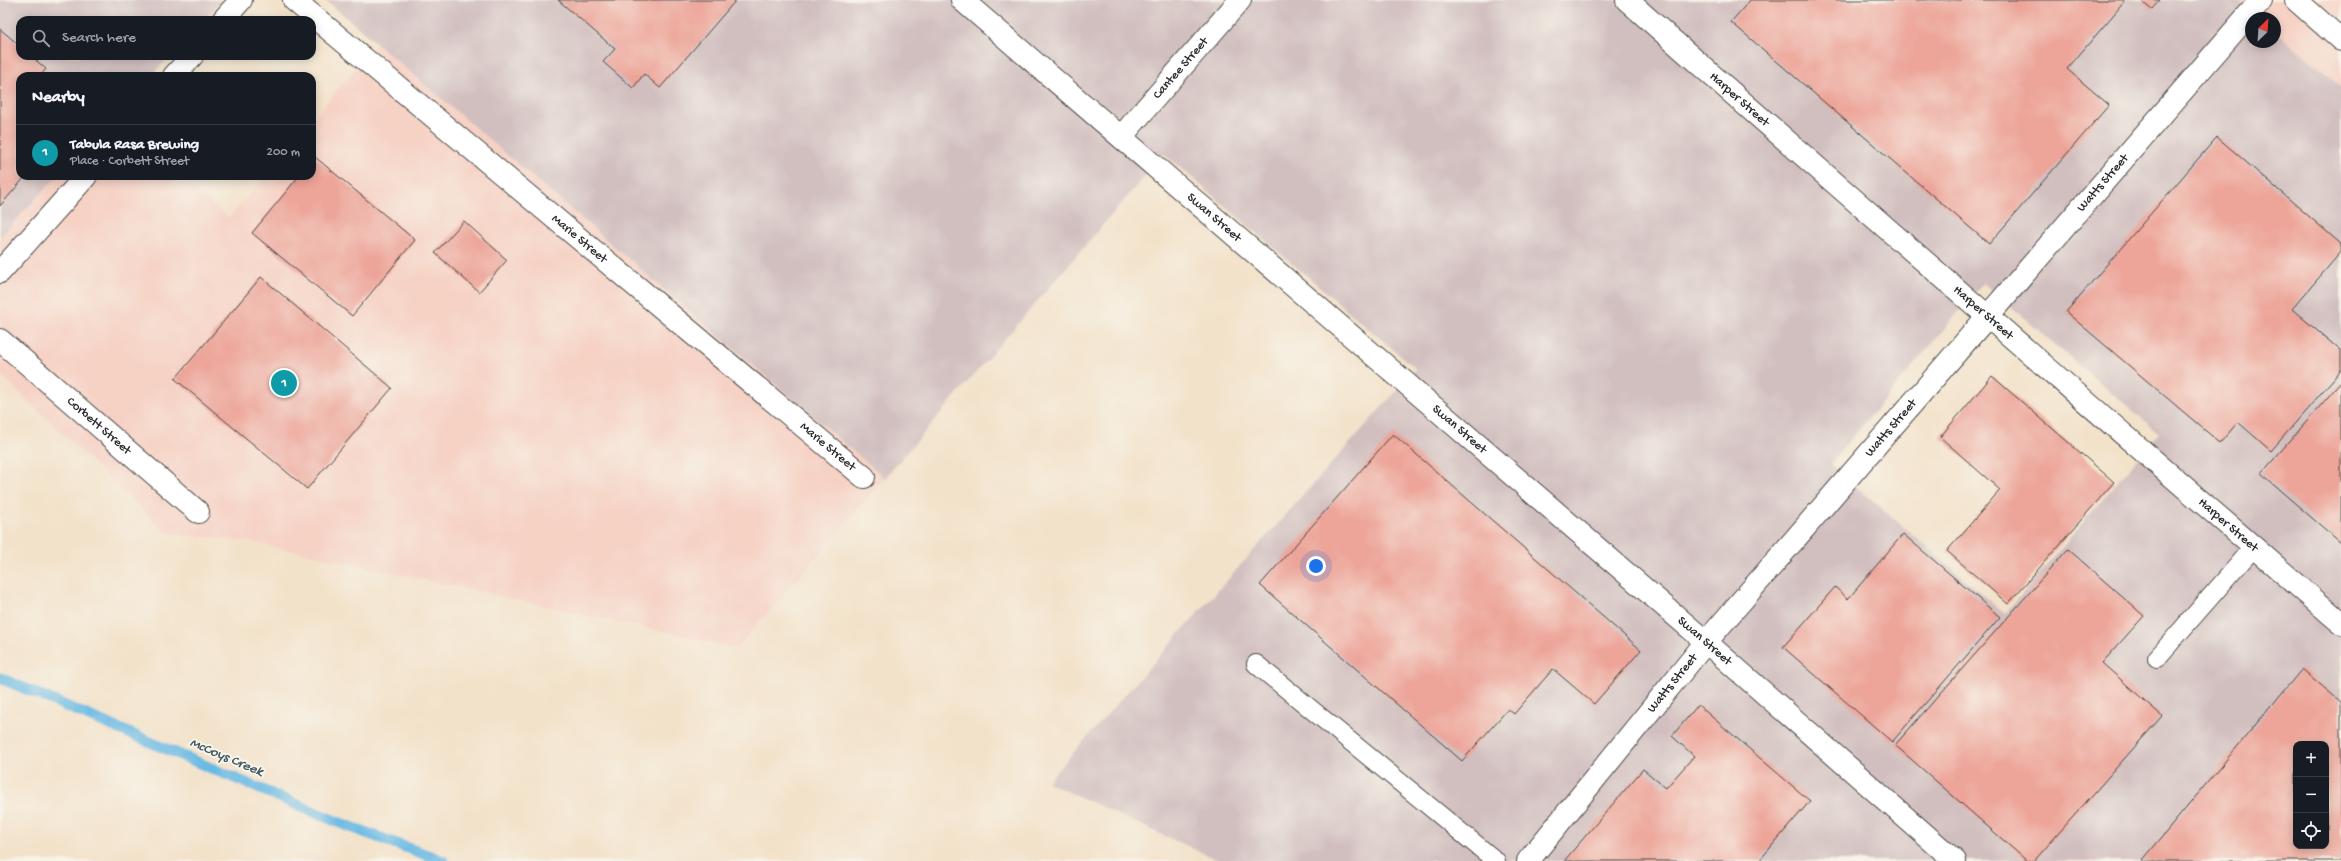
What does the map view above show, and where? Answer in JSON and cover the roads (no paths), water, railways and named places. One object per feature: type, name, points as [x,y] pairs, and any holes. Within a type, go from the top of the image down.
[{"type":"street","points":[[227,16],[241,0]]},
{"type":"street","name":"Marie Street","points":[[294,0],[313,16]]},
{"type":"street","name":"Swan Street","points":[[962,0],[1706,642],[1955,861]]},
{"type":"street","name":"Cantee Street","points":[[1122,137],[1240,0]]},
{"type":"street","name":"Harper Street","points":[[1626,0],[1874,220],[1989,316],[2341,623]]},
{"type":"street","name":"Watts Street","points":[[1528,861],[1706,642],[2261,0]]},
{"type":"street","points":[[2296,0],[2341,40]]},
{"type":"street","name":"Marie Street","points":[[316,18],[864,477]]},
{"type":"street","points":[[178,72],[188,60]]},
{"type":"street","points":[[0,272],[82,180]]},
{"type":"street","name":"Corbett Street","points":[[0,340],[198,512]]},
{"type":"lane","points":[[2157,658],[2254,547]]},
{"type":"lane","points":[[1256,664],[1496,861]]},
{"type":"waterway","name":"McCoys Creek","points":[[0,678],[340,823],[443,861]]},
{"type":"place","name":"Tabula Rasa Brewing","points":[[284,383]]}]
